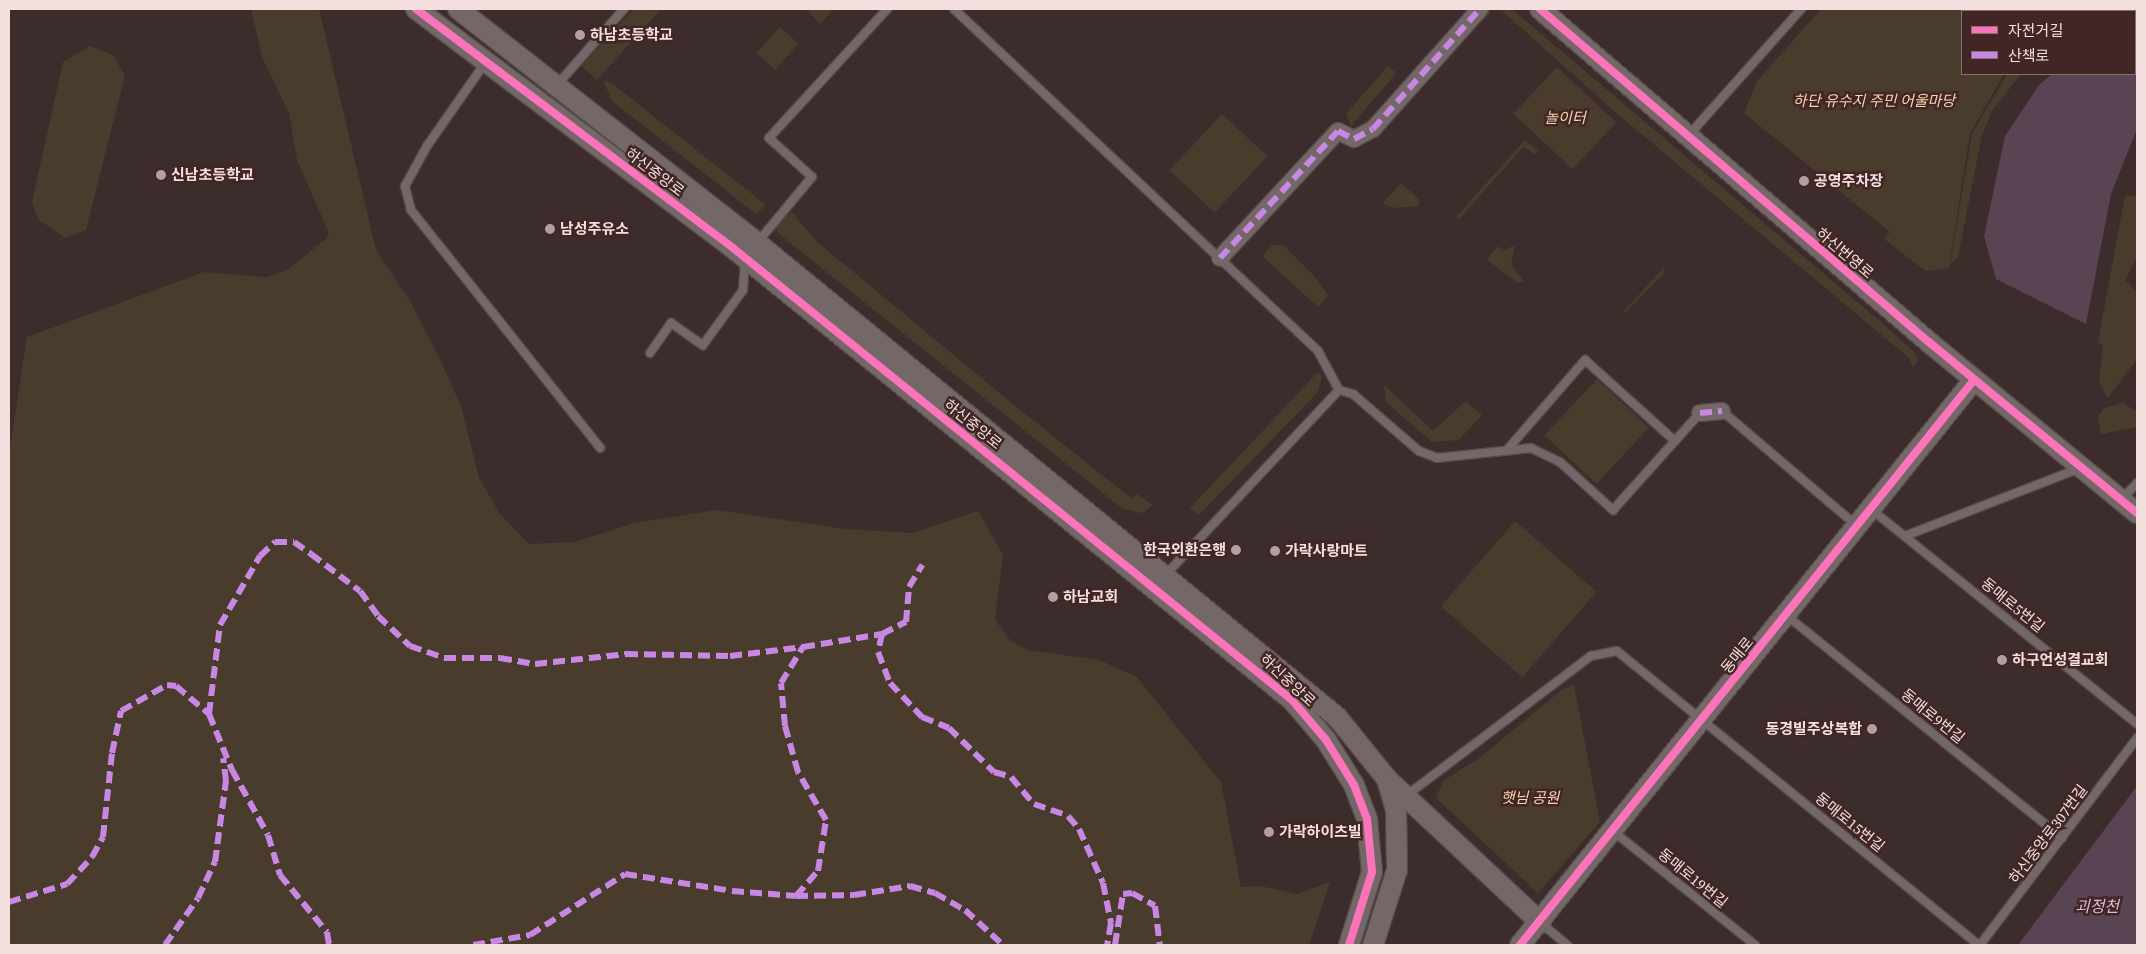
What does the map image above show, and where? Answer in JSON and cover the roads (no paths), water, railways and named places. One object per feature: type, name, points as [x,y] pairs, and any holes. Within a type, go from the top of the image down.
[{"type":"street","name":"하신중앙로","points":[[416,9],[542,103],[751,251]]},
{"type":"street","name":"하신중앙로","points":[[458,9],[556,86],[751,251],[1160,581],[1337,717],[1387,779],[1396,810],[1399,851],[1373,945]]},
{"type":"street","points":[[1220,258],[1338,131],[1354,138],[1373,129],[1480,9]]},
{"type":"street","name":"하신번영로","points":[[1540,9],[1974,380],[2137,512]]},
{"type":"street","points":[[486,61],[501,43]]},
{"type":"street","points":[[542,103],[556,86]]},
{"type":"street","name":"동매로","points":[[1520,945],[1541,923],[1974,380]]},
{"type":"street","points":[[1700,413],[1722,410]]},
{"type":"street","name":"하신중앙로","points":[[1160,581],[1281,690],[1326,740],[1354,785],[1374,856],[1349,945]]},
{"type":"street","points":[[1387,779],[1541,923]]},
{"type":"lane","points":[[556,86],[624,9]]},
{"type":"lane","points":[[650,353],[671,323],[703,345],[743,290],[751,251],[812,177],[769,138],[887,9]]},
{"type":"lane","points":[[954,9],[1318,351],[1339,390],[1354,394],[1419,450],[1437,458],[1531,448],[1560,462],[1614,510],[1700,413]]},
{"type":"lane","points":[[1687,136],[1801,9]]},
{"type":"lane","points":[[486,61],[427,146],[405,186],[411,210],[600,448]]},
{"type":"lane","points":[[1506,451],[1585,360],[1675,441]]},
{"type":"lane","points":[[1160,581],[1339,390]]},
{"type":"lane","points":[[1722,410],[1857,526]]},
{"type":"lane","points":[[1905,536],[2082,467]]},
{"type":"lane","points":[[2122,499],[2137,483]]},
{"type":"lane","name":"동매로5번길","points":[[1871,509],[2137,724]]},
{"type":"lane","name":"동매로9번길","points":[[1786,615],[2062,838]]},
{"type":"lane","name":"동매로15번길","points":[[1406,796],[1601,650],[1617,651],[1980,945]]},
{"type":"lane","name":"하신중앙로307번길","points":[[1980,945],[2137,738]]},
{"type":"lane","name":"동매로19번길","points":[[1614,832],[1756,945]]},
{"type":"lane","points":[[1541,923],[1567,945]]},
{"type":"water","points":[[2137,9],[2137,129],[2111,194],[2086,324],[1996,279],[1984,236],[2005,136],[2039,85],[2051,75],[2136,75],[2136,10],[2122,10]]},
{"type":"water","name":"괴정천","points":[[2137,786],[2137,945],[2018,945]]},
{"type":"place","name":"하남초등학교","points":[[580,35]]},
{"type":"place","name":"신남초등학교","points":[[161,175]]},
{"type":"place","name":"공영주차장","points":[[1804,181]]},
{"type":"place","name":"남성주유소","points":[[550,229]]},
{"type":"place","name":"한국외환은행","points":[[1236,550]]},
{"type":"place","name":"가락사랑마트","points":[[1275,551]]},
{"type":"place","name":"하남교회","points":[[1053,597]]},
{"type":"place","name":"하구언성결교회","points":[[2002,660]]},
{"type":"place","name":"동경빌주상복합","points":[[1872,729]]},
{"type":"place","name":"가락하이츠빌","points":[[1269,832]]},
{"type":"park label","name":"하단 유수지 주민 어울마당","points":[[1874,101]]},
{"type":"park label","name":"놀이터","points":[[1565,118]]},
{"type":"park label","name":"햇님 공원","points":[[1530,798]]}]
